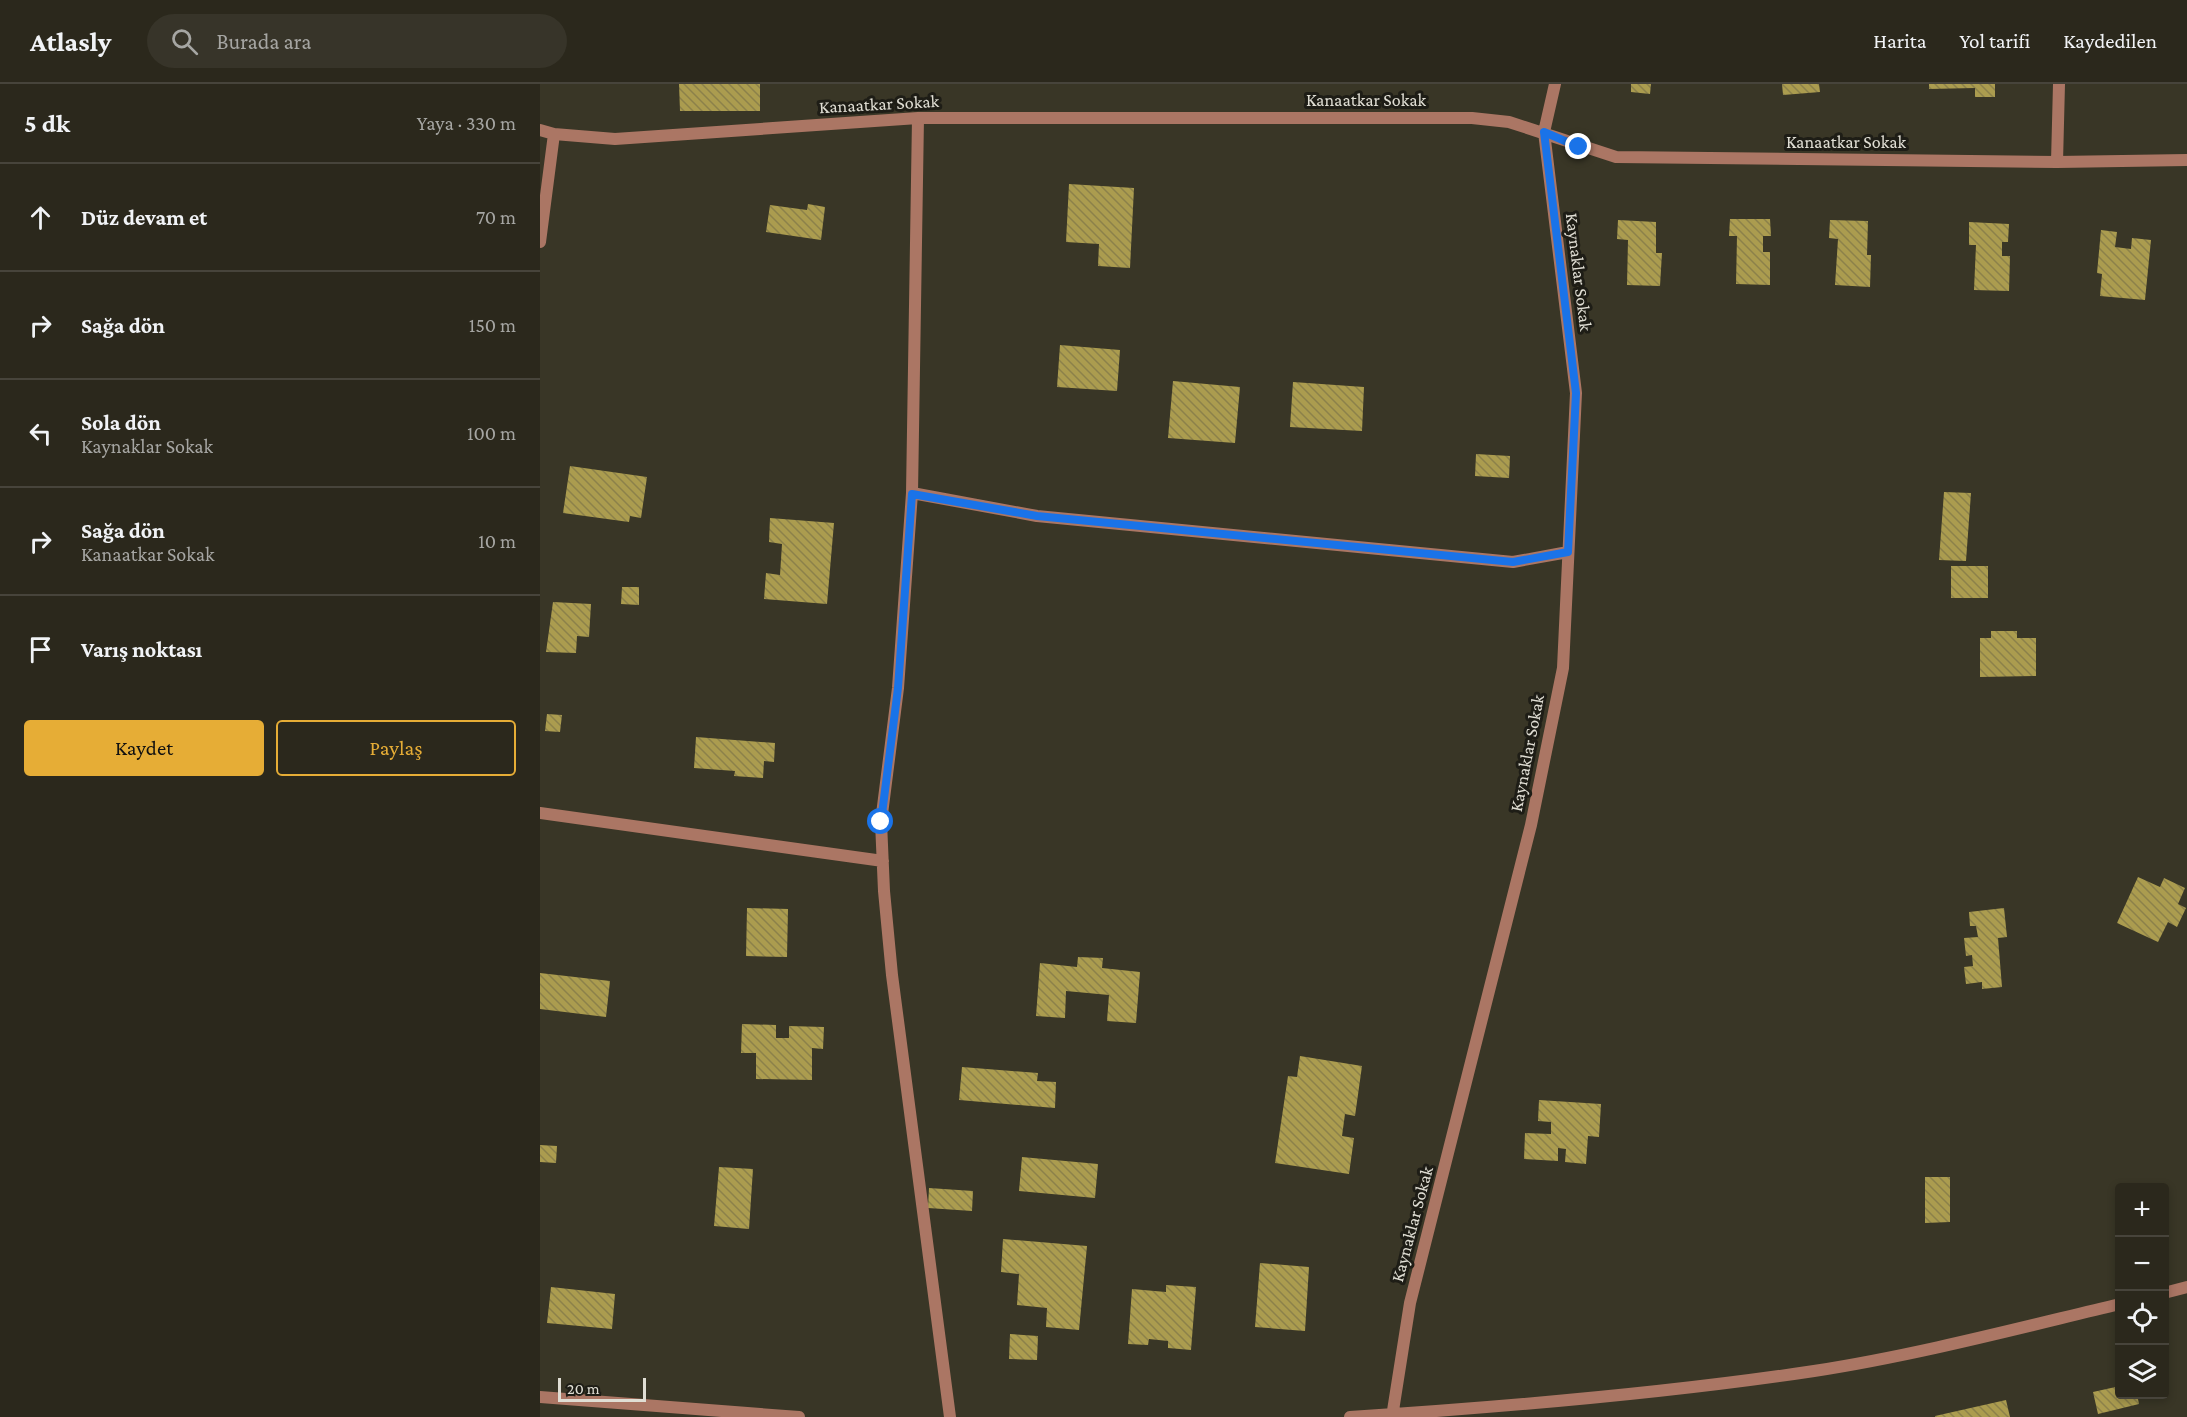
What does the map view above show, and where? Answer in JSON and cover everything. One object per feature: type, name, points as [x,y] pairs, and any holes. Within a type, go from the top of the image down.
[{"type":"street","name":"Kaynaklar Sokak","points":[[1392,1416],[1410,1303],[1533,814],[1563,668],[1576,393],[1544,132],[1555,84]]},
{"type":"street","points":[[2057,162],[2059,84]]},
{"type":"street","name":"Kanaatkar Sokak","points":[[540,130],[554,134],[615,138],[918,118],[1472,118],[1509,122],[1544,132],[1579,147],[1616,157],[2057,162],[2187,160]]},
{"type":"street","points":[[918,118],[912,494],[898,688],[881,822],[892,975],[950,1417]]},
{"type":"street","points":[[540,242],[554,134]]},
{"type":"street","points":[[912,494],[1037,516],[1513,562],[1568,552]]},
{"type":"street","points":[[540,813],[883,861]]},
{"type":"street","points":[[2169,1292],[2187,1287]]},
{"type":"street","points":[[1350,1417],[1510,1407],[1815,1371],[2004,1332],[2115,1305]]},
{"type":"street","points":[[540,1397],[799,1417]]},
{"type":"building","points":[[679,84],[760,84],[760,111],[680,111]]},
{"type":"building","points":[[1631,84],[1651,84],[1650,94],[1631,92]]},
{"type":"building","points":[[1782,84],[1819,84],[1820,92],[1783,95]]},
{"type":"building","points":[[1929,84],[1995,84],[1995,97],[1975,97],[1975,88],[1929,89]]},
{"type":"building","points":[[1069,184],[1134,188],[1130,268],[1098,266],[1099,244],[1066,242]]},
{"type":"building","points":[[808,204],[825,207],[821,240],[766,232],[770,205],[807,210]]},
{"type":"building","points":[[1730,219],[1770,219],[1771,236],[1763,236],[1763,252],[1770,252],[1770,285],[1736,284],[1737,236],[1729,236]]},
{"type":"building","points":[[1618,220],[1656,222],[1656,253],[1662,253],[1660,286],[1627,285],[1628,240],[1617,239]]},
{"type":"building","points":[[1830,220],[1868,221],[1867,255],[1871,255],[1870,287],[1835,285],[1838,239],[1829,238]]},
{"type":"building","points":[[1969,222],[2009,224],[2008,242],[2002,242],[2002,256],[2010,256],[2009,291],[1974,290],[1976,245],[1969,245]]},
{"type":"building","points":[[2101,230],[2117,232],[2115,247],[2131,249],[2132,238],[2151,240],[2145,300],[2100,296],[2102,274],[2097,273]]},
{"type":"building","points":[[1060,345],[1120,350],[1117,391],[1057,387]]},
{"type":"building","points":[[1173,381],[1240,387],[1235,443],[1168,438]]},
{"type":"building","points":[[1293,382],[1364,387],[1362,431],[1290,427]]},
{"type":"building","points":[[1476,454],[1510,456],[1509,478],[1475,476]]},
{"type":"building","points":[[570,466],[647,477],[641,518],[630,516],[629,522],[563,513]]},
{"type":"building","points":[[1944,492],[1971,493],[1966,561],[1939,560]]},
{"type":"building","points":[[770,518],[834,523],[827,604],[764,599],[766,573],[780,575],[782,544],[769,542]]},
{"type":"building","points":[[1951,566],[1988,566],[1988,598],[1951,598]]},
{"type":"building","points":[[622,587],[639,587],[639,605],[621,604]]},
{"type":"building","points":[[553,602],[591,604],[589,637],[577,636],[576,653],[546,652]]},
{"type":"building","points":[[1991,631],[2017,631],[2017,638],[2036,638],[2036,676],[1980,677],[1980,638],[1991,638]]},
{"type":"building","points":[[547,714],[562,715],[560,732],[545,731]]},
{"type":"building","points":[[696,737],[775,743],[774,762],[764,761],[763,778],[734,776],[735,771],[694,768]]},
{"type":"building","points":[[2138,877],[2160,887],[2164,878],[2185,888],[2178,904],[2186,908],[2177,927],[2168,922],[2158,942],[2117,923]]},
{"type":"building","points":[[747,908],[788,909],[787,957],[746,956]]},
{"type":"building","points":[[2004,908],[2007,937],[1998,938],[2002,987],[1982,989],[1982,982],[1966,984],[1964,967],[1973,966],[1972,955],[1966,956],[1964,938],[1978,937],[1976,926],[1970,926],[1969,912]]},
{"type":"building","points":[[1078,957],[1103,958],[1102,968],[1140,972],[1136,1023],[1107,1021],[1109,995],[1066,991],[1065,1018],[1036,1016],[1040,963],[1077,967]]},
{"type":"building","points":[[540,973],[610,981],[606,1017],[540,1009]]},
{"type":"building","points":[[742,1024],[776,1025],[776,1038],[789,1038],[789,1026],[824,1027],[823,1049],[812,1048],[812,1080],[756,1079],[756,1053],[741,1053]]},
{"type":"building","points":[[1300,1056],[1362,1066],[1355,1116],[1345,1114],[1342,1136],[1354,1138],[1349,1174],[1275,1163],[1288,1076],[1297,1077]]},
{"type":"building","points":[[962,1067],[1038,1073],[1037,1081],[1056,1082],[1055,1108],[959,1100]]},
{"type":"building","points":[[1539,1100],[1601,1104],[1599,1137],[1588,1136],[1586,1164],[1565,1162],[1566,1149],[1558,1148],[1558,1161],[1524,1159],[1525,1133],[1551,1134],[1551,1122],[1538,1121]]},
{"type":"building","points":[[540,1145],[557,1146],[556,1163],[540,1162]]},
{"type":"building","points":[[1022,1157],[1098,1164],[1095,1198],[1019,1191]]},
{"type":"building","points":[[719,1167],[753,1169],[749,1229],[714,1226]]},
{"type":"building","points":[[1925,1177],[1950,1177],[1950,1222],[1925,1223]]},
{"type":"building","points":[[929,1188],[973,1191],[972,1211],[928,1208]]},
{"type":"building","points":[[1003,1239],[1087,1246],[1079,1330],[1046,1327],[1047,1308],[1017,1305],[1019,1274],[1001,1272]]},
{"type":"building","points":[[1260,1263],[1309,1267],[1305,1331],[1255,1327]]},
{"type":"building","points":[[1166,1285],[1196,1287],[1191,1350],[1168,1348],[1168,1341],[1149,1339],[1148,1345],[1128,1344],[1132,1289],[1166,1292]]},
{"type":"building","points":[[551,1287],[615,1294],[612,1329],[547,1323]]},
{"type":"building","points":[[1010,1334],[1038,1336],[1037,1360],[1009,1359]]},
{"type":"building","points":[[2115,1387],[2115,1399],[2138,1399],[2139,1404],[2098,1414],[2093,1392]]},
{"type":"building","points":[[2006,1400],[2010,1417],[1935,1417],[1935,1416]]},
{"type":"route","points":[[881,822],[898,688],[912,494],[1037,516],[1513,562],[1568,552],[1576,393],[1544,132],[1579,147]]}]
